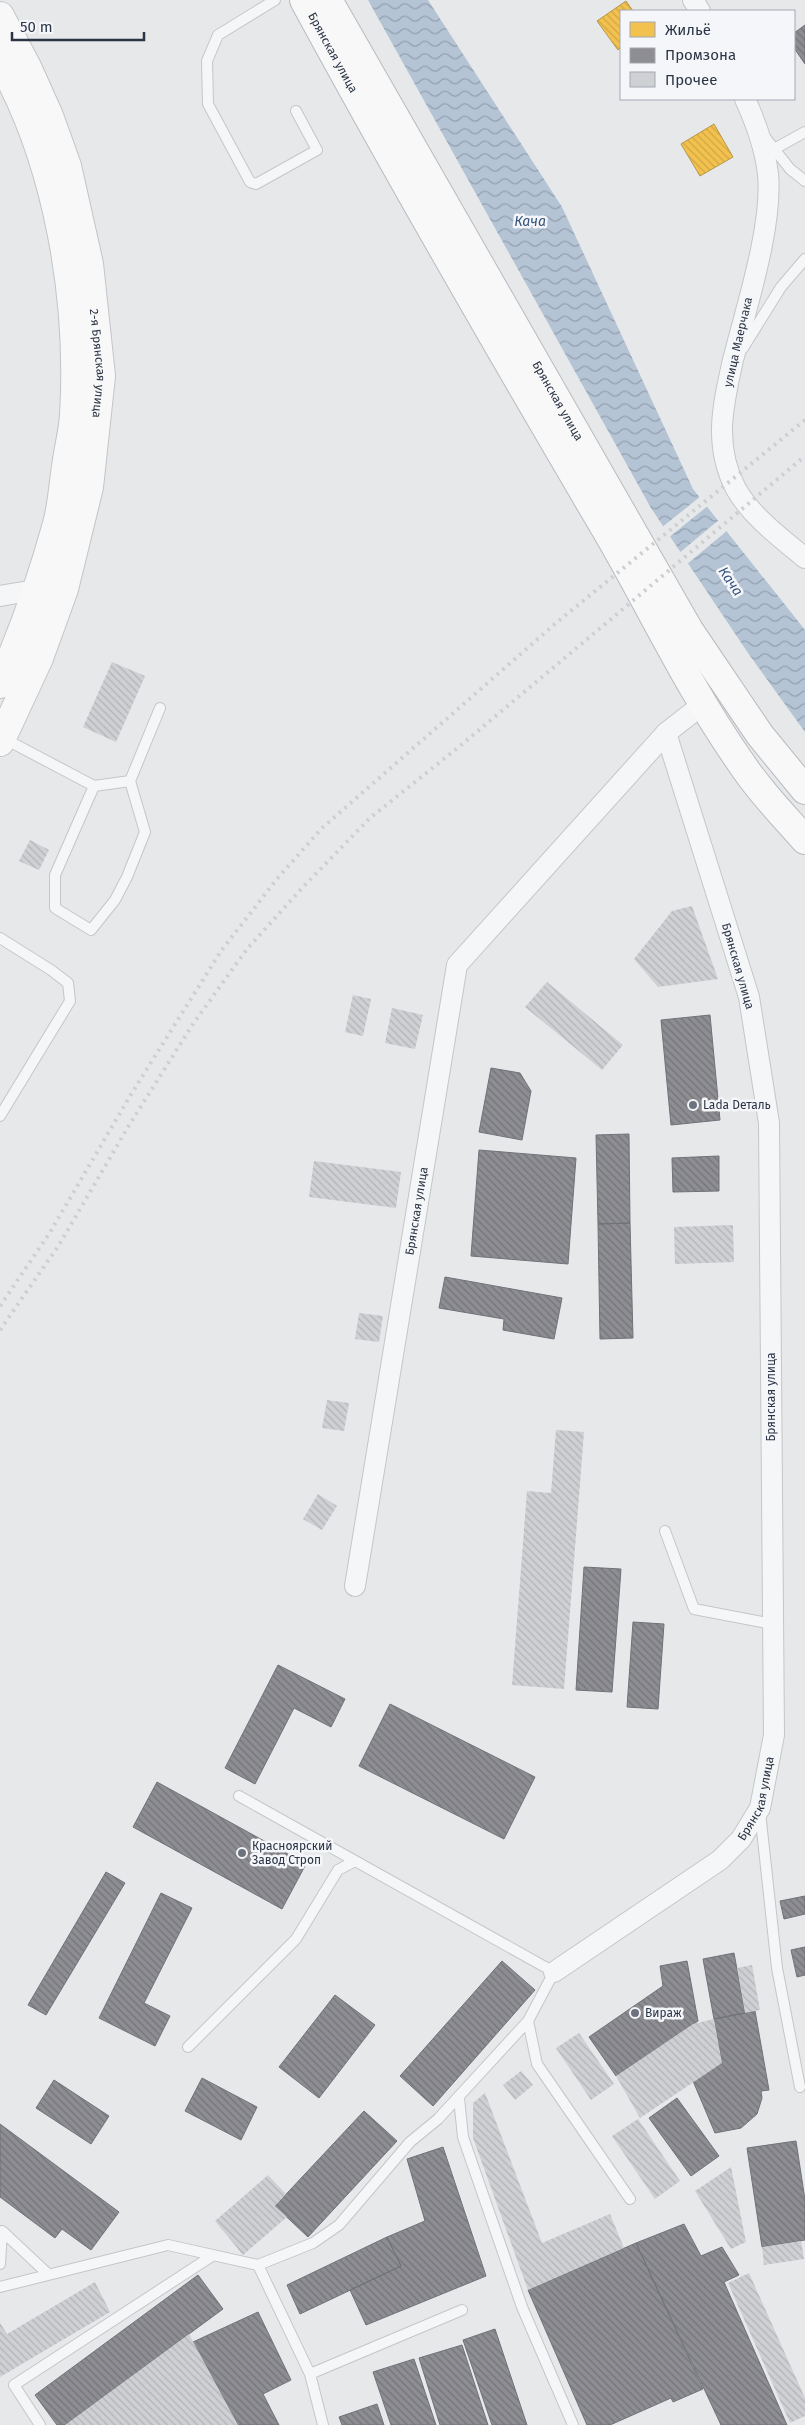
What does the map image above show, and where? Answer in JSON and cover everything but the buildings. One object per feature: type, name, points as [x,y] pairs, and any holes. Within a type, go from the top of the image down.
[{"type":"main road","name":"Брянская улица","points":[[304,0],[371,124],[608,534],[702,705],[740,762],[774,806],[805,840]]},
{"type":"main road","name":"Брянская улица","points":[[328,0],[689,630],[760,735],[805,790]]},
{"type":"main road","name":"2-я Брянская улица","points":[[0,16],[31,75],[49,116],[67,166],[89,264],[100,376],[89,488],[64,589],[39,658],[1,739]]},
{"type":"main road","name":"2-я Брянская улица","points":[[0,60],[12,81],[45,164],[56,202],[72,299],[75,350],[74,416],[57,522],[18,643],[0,684]]},
{"type":"street","name":"улица Маерчака","points":[[745,100],[758,129],[768,175],[766,211],[762,241],[721,413],[722,444],[726,466],[737,490],[766,525],[805,558]]},
{"type":"street","points":[[0,596],[35,590]]},
{"type":"street","name":"Брянская улица","points":[[355,1586],[457,965],[666,734],[702,705]]},
{"type":"street","name":"Брянская улица","points":[[554,1972],[720,1860],[741,1839],[760,1808],[774,1735],[769,1122],[749,997],[666,734]]},
{"type":"lane","points":[[275,0],[218,35],[206,61],[208,104],[250,182],[256,184],[317,150],[296,111]]},
{"type":"lane","points":[[758,129],[776,148],[790,169],[805,181]]},
{"type":"lane","points":[[776,148],[805,132]]},
{"type":"lane","points":[[732,364],[781,288],[805,259]]},
{"type":"lane","points":[[94,786],[55,875],[55,908],[91,930],[115,900],[128,877],[145,832],[130,782],[160,708]]},
{"type":"lane","points":[[1,739],[94,786],[130,782]]},
{"type":"lane","points":[[0,938],[52,970],[68,983],[70,1001],[0,1116]]},
{"type":"lane","points":[[665,1531],[694,1609],[772,1624]]},
{"type":"lane","points":[[0,2287],[168,2245],[258,2266],[313,2243],[339,2225],[410,2142],[438,2119],[459,2098],[528,2021],[554,1972],[239,1796]]},
{"type":"lane","points":[[760,1808],[777,1968],[800,2087]]},
{"type":"lane","points":[[188,2047],[296,1939],[338,1870],[355,1861]]},
{"type":"lane","points":[[528,2021],[537,2064],[630,2199]]},
{"type":"lane","points":[[459,2098],[463,2137],[522,2307],[573,2425]]},
{"type":"lane","points":[[0,2264],[2,2231],[48,2274]]},
{"type":"lane","points":[[40,2425],[14,2385],[212,2256]]},
{"type":"lane","points":[[258,2266],[310,2374],[323,2425]]},
{"type":"lane","points":[[310,2374],[462,2310]]},
{"type":"water","name":"Кача","points":[[368,0],[428,0],[562,207],[693,489],[805,630],[805,732],[748,653],[651,508]]},
{"type":"pier","points":[[701,496],[709,505],[668,538],[661,528]]},
{"type":"pier","points":[[720,519],[728,530],[686,565],[678,554]]},
{"type":"railway","points":[[0,1306],[49,1234],[130,1096],[221,951],[276,880],[321,829],[556,623],[805,420]]},
{"type":"railway","points":[[0,1330],[59,1245],[128,1127],[193,1024],[247,949],[304,886],[370,818],[460,746],[805,456]]},
{"type":"place","name":"Lada Dеталь","points":[[693,1105]]},
{"type":"place","name":"Красноярский Завод Строп","points":[[242,1853]]},
{"type":"place","name":"Вираж","points":[[635,2013]]}]
